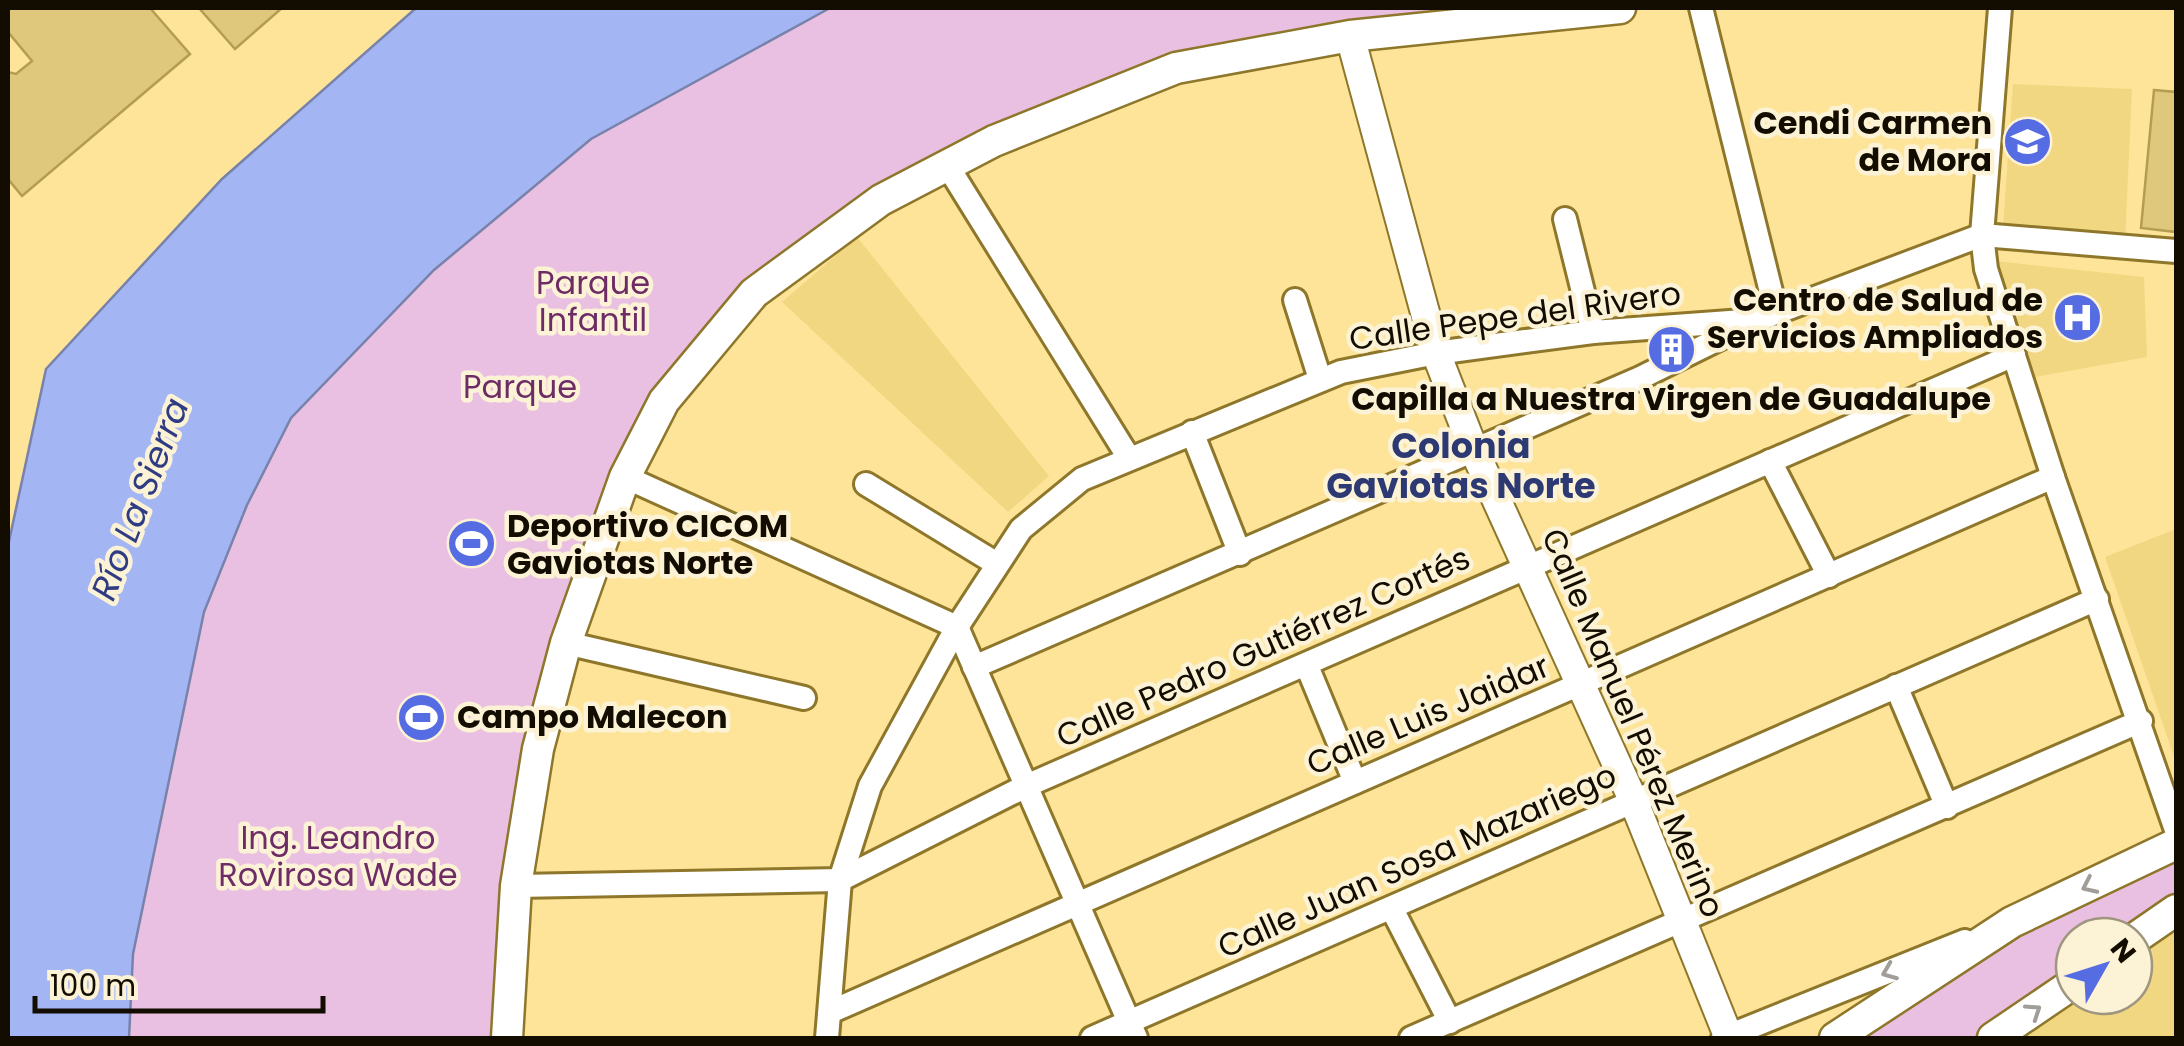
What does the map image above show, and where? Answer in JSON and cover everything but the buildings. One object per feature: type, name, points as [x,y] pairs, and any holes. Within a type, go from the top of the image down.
[{"type":"main road","points":[[1350,36],[1383,8]]},
{"type":"main road","points":[[507,1038],[516,886],[538,749],[566,643],[625,476],[664,402],[754,293],[881,200],[994,141],[1176,68],[1433,18],[1620,8]]},
{"type":"main road","points":[[1834,1038],[2012,922],[2176,844]]},
{"type":"main road","points":[[2154,925],[2176,910]]},
{"type":"main road","points":[[1993,1038],[2054,997]]},
{"type":"street","points":[[974,667],[1640,378],[1767,316],[1701,8]]},
{"type":"street","points":[[2000,8],[1982,235],[1986,269],[2052,476],[2141,721],[2176,830]]},
{"type":"street","name":"Calle Manuel Pérez Merino","points":[[1350,36],[1436,353],[1473,448],[1634,802],[1726,1038]]},
{"type":"street","points":[[946,166],[1129,458]]},
{"type":"street","points":[[1565,218],[1593,332]]},
{"type":"street","name":"Calle Pepe del Rivero","points":[[827,1038],[840,880],[870,786],[997,564],[1030,519],[1060,494],[1129,458],[1320,379],[1436,353],[1593,332],[1767,316],[1982,235],[2176,252]]},
{"type":"street","points":[[1295,300],[1320,379]]},
{"type":"street","name":"Calle Pedro Gutiérrez Cortés","points":[[516,886],[840,880],[1026,786],[2014,355]]},
{"type":"street","points":[[1192,432],[1240,554]]},
{"type":"street","points":[[1770,461],[1829,576]]},
{"type":"street","points":[[625,476],[958,628],[1133,1030]]},
{"type":"street","name":"Calle Luis Jaidar","points":[[830,1012],[2052,476]]},
{"type":"street","points":[[866,484],[997,564]]},
{"type":"street","name":"Calle Juan Sosa Mazariego","points":[[1092,1038],[1133,1030],[1392,909],[2097,599]]},
{"type":"street","points":[[566,643],[804,698]]},
{"type":"street","points":[[1308,666],[1356,782]]},
{"type":"street","points":[[1896,686],[1947,807]]},
{"type":"street","points":[[1411,1038],[2141,721]]},
{"type":"street","points":[[1392,909],[1450,1022]]},
{"type":"street","points":[[1726,1038],[2012,922]]},
{"type":"shaded area","points":[[2013,84],[2132,89],[2125,243],[2003,226]]},
{"type":"shaded area","points":[[857,237],[1049,476],[1008,512],[782,302]]},
{"type":"shaded area","points":[[1995,261],[2144,277],[2147,357],[2035,377]]},
{"type":"shaded area","points":[[2176,529],[2176,762],[2105,557]]},
{"type":"shaded area","points":[[2176,919],[2176,1038],[2010,1038],[2054,1009],[2054,1016],[2154,1016],[2154,935]]},
{"type":"green space","name":"Ing. Leandro Rovirosa Wade","points":[[830,8],[1620,8],[1176,68],[947,165],[754,293],[664,401],[566,643],[507,1038],[129,1038],[133,954],[204,611],[247,505],[291,418],[434,270],[591,139]]},
{"type":"green space","points":[[2176,859],[2176,900],[2152,916],[2054,916],[2054,983],[1977,1038],[1851,1038],[2047,914]]},
{"type":"water","name":"Río La Sierra","points":[[416,8],[830,8],[591,139],[434,270],[291,418],[247,505],[204,612],[133,954],[129,1038],[8,1038],[8,546],[46,369],[222,179]]},
{"type":"place","name":"Cendi Carmen de Mora","points":[[2027,141]]},
{"type":"place","name":"Centro de Salud de Servicios Ampliados","points":[[2078,318]]},
{"type":"place","name":"Capilla a Nuestra Virgen de Guadalupe","points":[[1671,349]]},
{"type":"place","name":"Deportivo CICOM Gaviotas Norte","points":[[472,544]]},
{"type":"place","name":"Campo Malecon","points":[[422,717]]},
{"type":"district","name":"Colonia Gaviotas Norte","points":[[1461,466]]},
{"type":"park label","name":"Parque Infantil","points":[[593,302]]},
{"type":"park label","name":"Parque","points":[[520,387]]}]
